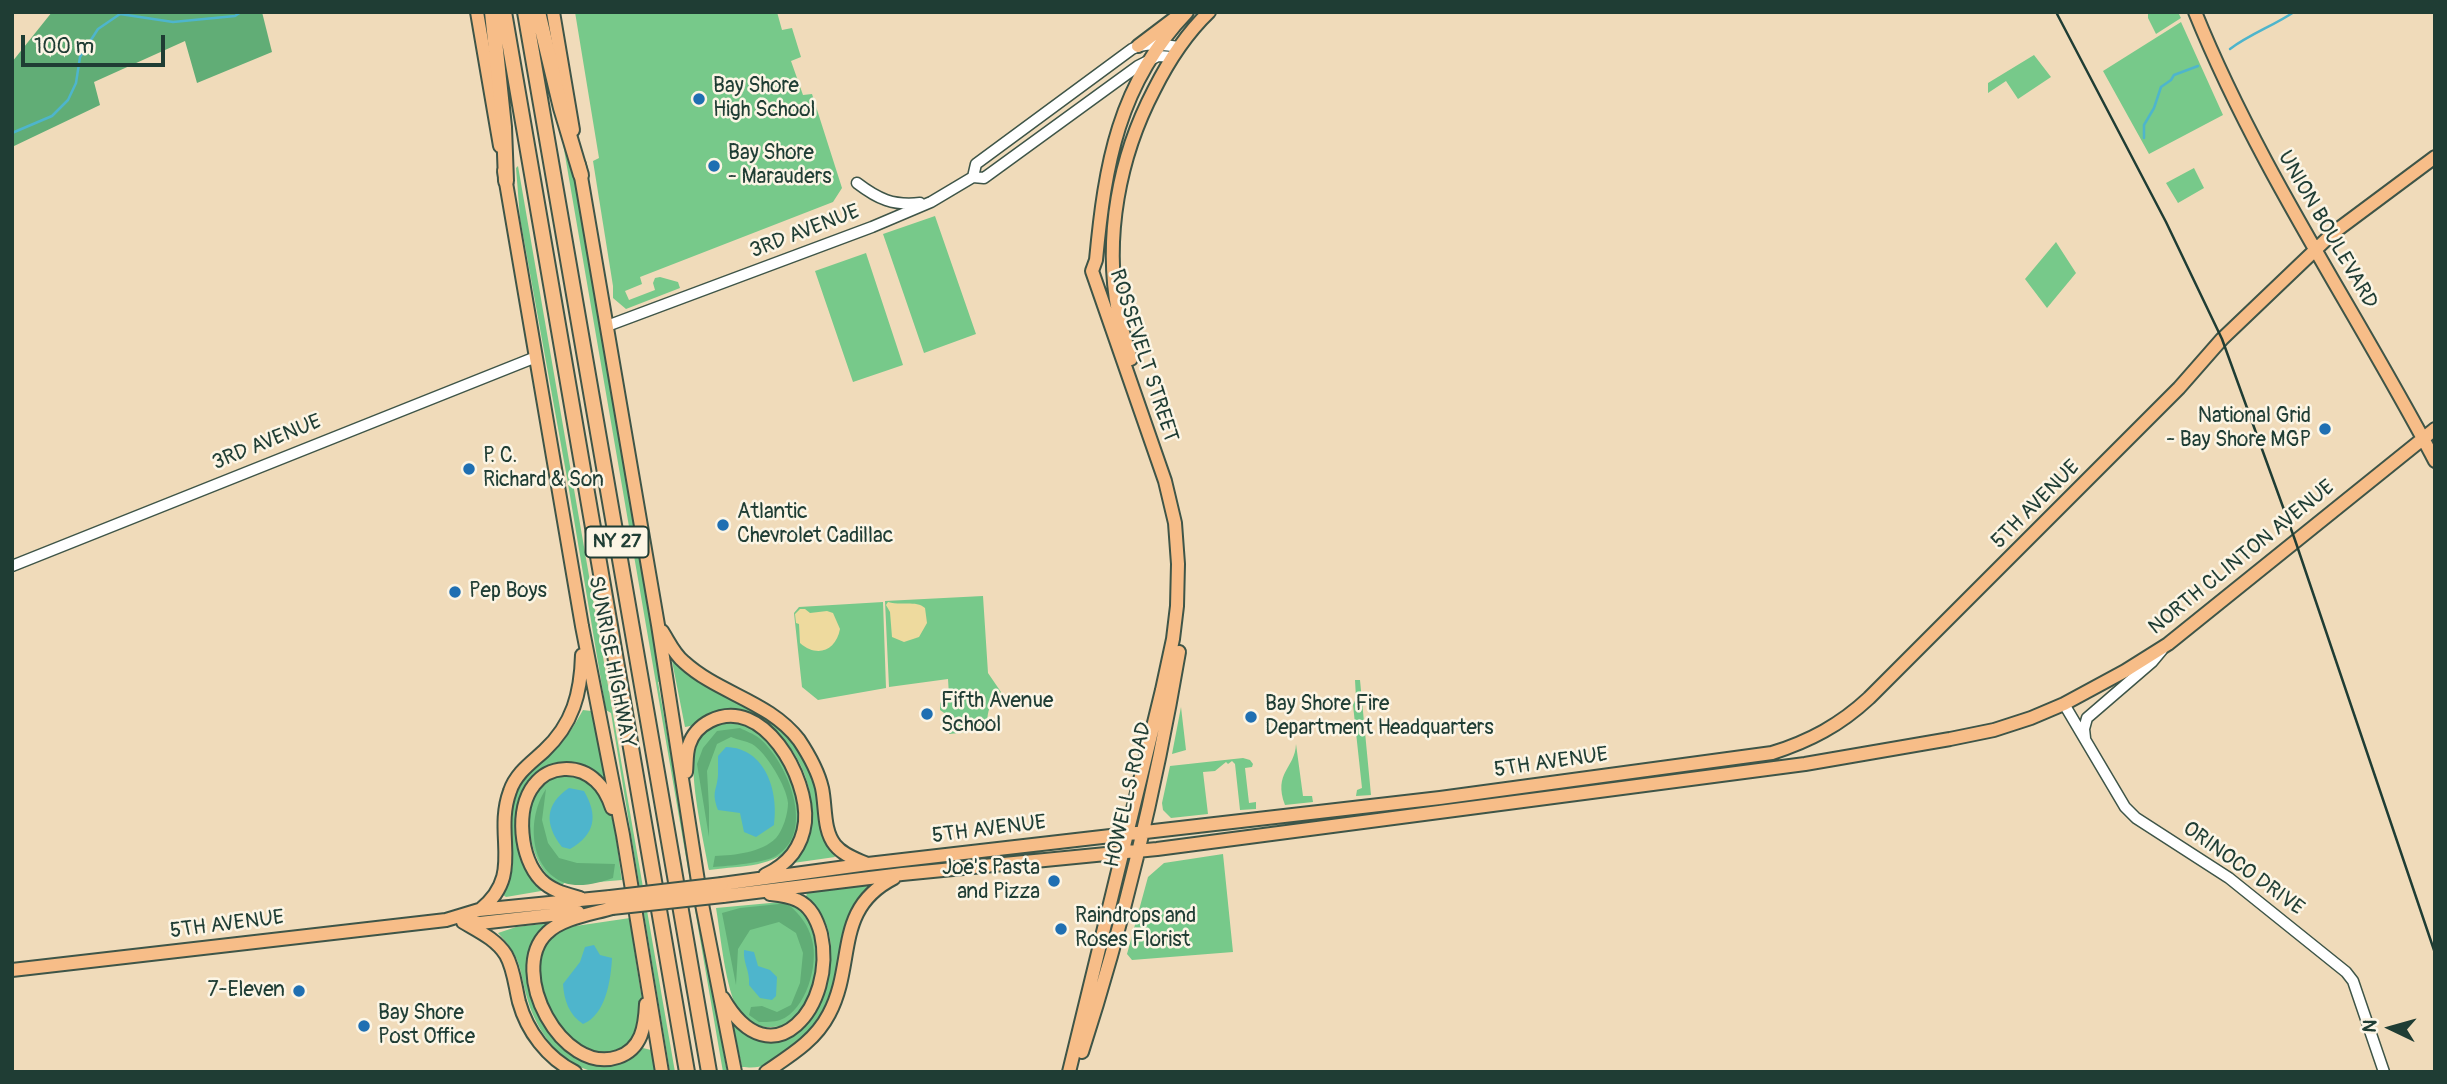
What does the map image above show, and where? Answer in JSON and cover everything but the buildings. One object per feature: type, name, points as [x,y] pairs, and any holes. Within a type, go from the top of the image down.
[{"type":"highway","points":[[492,12],[504,127],[506,181]]},
{"type":"highway","name":"SUNRISE HIGHWAY","points":[[503,12],[687,1072]]},
{"type":"highway","name":"SUNRISE HIGHWAY","points":[[525,12],[709,1072]]},
{"type":"highway","points":[[538,12],[561,108],[581,175]]},
{"type":"main road","name":"SUNRISE HIGHWAY","points":[[477,12],[582,626],[623,835],[662,1072]]},
{"type":"main road","points":[[552,12],[658,625],[684,797],[735,1072]]},
{"type":"main road","points":[[1178,522],[1172,481],[1132,363],[1118,312],[1113,253],[1115,207],[1140,117],[1175,52],[1190,30],[1209,12]]},
{"type":"main road","name":"UNION BOULEVARD","points":[[2195,12],[2261,153],[2435,461]]},
{"type":"main road","points":[[1138,46],[1186,13]]},
{"type":"main road","name":"ROSSEVELT STREET","points":[[1178,522],[1092,271],[1096,260],[1102,194],[1114,141],[1126,106],[1159,44],[1186,13]]},
{"type":"main road","name":"5TH AVENUE","points":[[446,920],[480,923],[611,903],[752,886],[868,864],[1440,798],[1772,753],[1800,744],[1827,731],[1870,698],[2179,388],[2222,339],[2333,233],[2435,157]]},
{"type":"main road","name":"NORTH CLINTON AVENUE","points":[[2064,704],[2166,645],[2435,429]]},
{"type":"main road","name":"HOWELLS ROAD","points":[[1076,1072],[1106,976],[1142,832],[1186,602],[1178,522]]},
{"type":"main road","points":[[658,625],[685,663],[763,708],[794,734],[817,774],[831,840],[843,852],[868,864]]},
{"type":"main road","points":[[479,910],[495,896],[503,880],[506,862],[504,817],[512,786],[523,769],[559,735],[575,707],[581,680],[582,626]]},
{"type":"main road","name":"HOWELLS ROAD","points":[[1069,1072],[1127,834],[1167,692]]},
{"type":"main road","name":"5TH AVENUE","points":[[752,886],[1123,852],[1805,764],[1994,730],[2064,704]]},
{"type":"main road","points":[[684,797],[689,744],[695,733],[711,721],[729,717],[746,719],[766,732],[780,746],[796,772],[803,791],[803,833],[799,846],[787,862],[752,886]]},
{"type":"main road","points":[[587,900],[554,890],[541,880],[533,869],[527,853],[523,827],[526,801],[532,788],[545,774],[572,769],[586,773],[603,789],[623,835]]},
{"type":"main road","points":[[766,1072],[802,1048],[823,1025],[838,995],[849,935],[859,908],[868,895],[902,874]]},
{"type":"main road","points":[[718,988],[738,1021],[767,1035],[796,1027],[810,1010],[817,995],[822,979],[823,949],[814,915],[796,899],[752,886]]},
{"type":"main road","name":"5TH AVENUE","points":[[12,970],[446,920],[479,910],[587,900],[611,903]]},
{"type":"main road","points":[[611,903],[563,923],[542,938],[535,956],[534,979],[547,1017],[559,1035],[579,1052],[598,1059],[617,1058],[629,1051],[642,1035],[648,979]]},
{"type":"main road","points":[[463,922],[505,952],[512,967],[523,1014],[533,1035],[554,1058],[575,1072]]},
{"type":"street","points":[[1138,46],[1159,44],[1175,52]]},
{"type":"street","name":"3RD AVENUE","points":[[973,177],[976,164],[1138,46]]},
{"type":"street","points":[[1151,58],[1175,52]]},
{"type":"street","name":"3RD AVENUE","points":[[607,326],[872,227],[931,202],[973,177],[984,178],[1151,58]]},
{"type":"street","points":[[1074,92],[1085,105]]},
{"type":"street","points":[[857,183],[890,203],[905,205],[931,202]]},
{"type":"street","name":"3RD AVENUE","points":[[12,566],[536,357]]},
{"type":"street","points":[[2086,742],[2084,729],[2087,718],[2152,662],[2166,645]]},
{"type":"street","name":"ORINOCO DRIVE","points":[[2064,704],[2125,807],[2136,818],[2229,878],[2346,972],[2353,981],[2384,1072]]},
{"type":"green space","points":[[52,12],[262,12],[272,52],[197,83],[185,41],[94,82],[100,105],[12,147],[12,62]]},
{"type":"green space","name":"Bay Shore High School","points":[[575,12],[777,12],[782,30],[792,28],[801,57],[791,61],[803,95],[812,94],[842,188],[833,202],[640,277],[642,284],[625,291],[629,300],[655,290],[655,278],[678,282],[680,288],[626,309],[613,298],[593,161],[599,158]]},
{"type":"green space","points":[[2148,12],[2178,12],[2181,18],[2156,34]]},
{"type":"green space","points":[[2181,22],[2223,115],[2149,154],[2103,71]]},
{"type":"green space","points":[[2034,55],[2051,77],[2018,99],[2006,81],[1988,93],[1988,83]]},
{"type":"green space","points":[[562,138],[565,138],[575,176],[663,681],[658,682],[727,1072],[723,1072]]},
{"type":"green space","points":[[518,166],[675,1072],[670,1072],[611,713],[606,710],[520,218]]},
{"type":"green space","points":[[2194,168],[2204,188],[2178,203],[2166,183]]},
{"type":"green space","points":[[935,216],[976,334],[924,353],[883,234]]},
{"type":"green space","points":[[2056,242],[2076,273],[2047,308],[2025,279]]},
{"type":"green space","points":[[866,253],[903,365],[853,382],[815,271]]},
{"type":"green space","points":[[983,596],[988,673],[1001,692],[989,709],[988,730],[949,734],[947,715],[940,710],[940,703],[949,695],[948,679],[889,687],[885,601]]},
{"type":"green space","points":[[883,602],[886,688],[818,700],[802,687],[794,613],[799,607]]},
{"type":"green space","points":[[671,656],[762,714],[793,741],[808,765],[825,838],[835,857],[793,863],[808,839],[812,817],[811,796],[797,758],[785,741],[770,727],[754,717],[735,711],[721,712],[685,727]]},
{"type":"green space","points":[[1355,680],[1360,680],[1371,795],[1356,796],[1357,790],[1362,788],[1353,705],[1356,698]]},
{"type":"green space","points":[[1181,707],[1186,750],[1172,754]]},
{"type":"green space","points":[[583,710],[591,711],[609,786],[583,767],[568,766],[538,774],[519,835],[547,890],[506,897],[503,895],[512,873],[512,823],[518,791],[532,772],[563,741]]},
{"type":"green space","points":[[724,721],[743,724],[758,731],[775,748],[800,790],[799,841],[789,850],[768,861],[709,870],[697,806],[694,756],[696,745],[704,733]]},
{"type":"green space","points":[[740,728],[759,738],[779,763],[793,797],[795,831],[788,845],[776,856],[755,862],[713,867],[715,856],[747,852],[770,843],[781,831],[787,812],[787,796],[769,762],[752,744],[731,737],[717,744],[707,771],[709,837],[697,764],[703,748],[717,731]]},
{"type":"green space","points":[[1296,744],[1303,796],[1312,796],[1313,802],[1285,805],[1282,794],[1283,778]]},
{"type":"green space","points":[[1243,758],[1253,764],[1252,767],[1245,768],[1249,803],[1256,802],[1256,809],[1240,810],[1235,764],[1232,761],[1228,764],[1226,762],[1215,771],[1203,772],[1208,814],[1171,818],[1163,810],[1170,766]]},
{"type":"green space","points":[[570,773],[582,777],[599,789],[609,807],[622,880],[564,883],[562,886],[543,870],[537,858],[530,830],[532,803],[547,781]]},
{"type":"green space","points":[[546,789],[542,820],[548,843],[559,858],[577,863],[615,864],[613,878],[589,884],[565,883],[553,876],[544,866],[534,841],[534,827],[540,801]]},
{"type":"green space","points":[[1223,854],[1233,952],[1132,960],[1127,954],[1148,877],[1164,863]]},
{"type":"green space","points":[[869,883],[863,907],[818,1018],[797,1042],[771,1061],[759,1067],[742,1067],[732,1020],[759,1038],[787,1038],[801,1029],[821,1001],[830,966],[829,933],[820,914],[806,897],[807,892]]},
{"type":"green space","points":[[792,901],[804,911],[813,926],[818,943],[817,980],[804,1012],[792,1022],[776,1027],[758,1026],[744,1018],[734,1002],[716,908],[781,902],[790,905]]},
{"type":"green space","points":[[788,904],[808,929],[814,950],[812,973],[803,997],[789,1015],[778,1021],[759,1022],[749,1015],[751,1007],[762,1006],[777,1012],[791,1005],[800,983],[803,953],[796,933],[779,922],[750,930],[738,949],[736,985],[722,913],[740,908]]},
{"type":"green space","points":[[630,918],[643,1003],[641,1023],[632,1041],[625,1047],[617,1052],[598,1054],[577,1044],[553,1014],[540,977],[541,956],[554,931],[556,934],[569,927]]},
{"type":"green space","points":[[550,923],[531,964],[551,1020],[565,1046],[584,1060],[604,1065],[624,1061],[643,1048],[651,1050],[656,1072],[597,1072],[579,1067],[559,1053],[543,1034],[528,1001],[516,958],[498,933],[516,927]]},
{"type":"sand","points":[[888,602],[917,604],[925,608],[927,623],[919,637],[904,642],[892,637],[890,612],[886,605]]},
{"type":"sand","points":[[800,609],[810,613],[833,613],[840,629],[838,637],[830,647],[819,651],[806,648],[800,643],[799,624],[796,623],[795,614]]},
{"type":"water","points":[[726,747],[740,749],[751,755],[760,763],[772,786],[774,825],[756,837],[744,832],[740,813],[718,810],[716,804],[718,756]]},
{"type":"water","points":[[569,788],[584,791],[593,816],[590,830],[570,849],[562,847],[556,839],[550,822],[551,808]]},
{"type":"water","points":[[594,945],[600,955],[612,958],[610,976],[602,1005],[591,1019],[583,1024],[568,1007],[563,984],[580,962],[585,947]]},
{"type":"water","points":[[744,950],[754,952],[758,966],[770,970],[777,977],[776,996],[772,1000],[760,998],[749,985]]},
{"type":"waterway","points":[[12,133],[52,116],[68,100],[76,83],[80,57],[98,29],[120,14],[173,22],[235,16],[241,12]]},
{"type":"waterway","points":[[2230,49],[2294,12]]},
{"type":"waterway","points":[[2144,138],[2144,125],[2154,108],[2161,87],[2174,75],[2198,66]]},
{"type":"railway","points":[[2056,12],[2166,222],[2222,339],[2295,540],[2435,953]]},
{"type":"place","name":"Bay Shore High School","points":[[699,99]]},
{"type":"place","name":"Bay Shore - Marauders","points":[[714,166]]},
{"type":"place","name":"National Grid - Bay Shore MGP","points":[[2325,429]]},
{"type":"place","name":"P. C. Richard & Son","points":[[469,469]]},
{"type":"place","name":"Atlantic Chevrolet Cadillac","points":[[723,525]]},
{"type":"place","name":"Pep Boys","points":[[455,592]]},
{"type":"place","name":"Fifth Avenue School","points":[[927,714]]},
{"type":"place","name":"Bay Shore Fire Department Headquarters","points":[[1251,717]]},
{"type":"place","name":"Joe's Pasta and Pizza","points":[[1054,881]]},
{"type":"place","name":"Raindrops and Roses Florist","points":[[1061,929]]},
{"type":"place","name":"7-Eleven","points":[[299,991]]},
{"type":"place","name":"Bay Shore Post Office","points":[[364,1026]]}]
